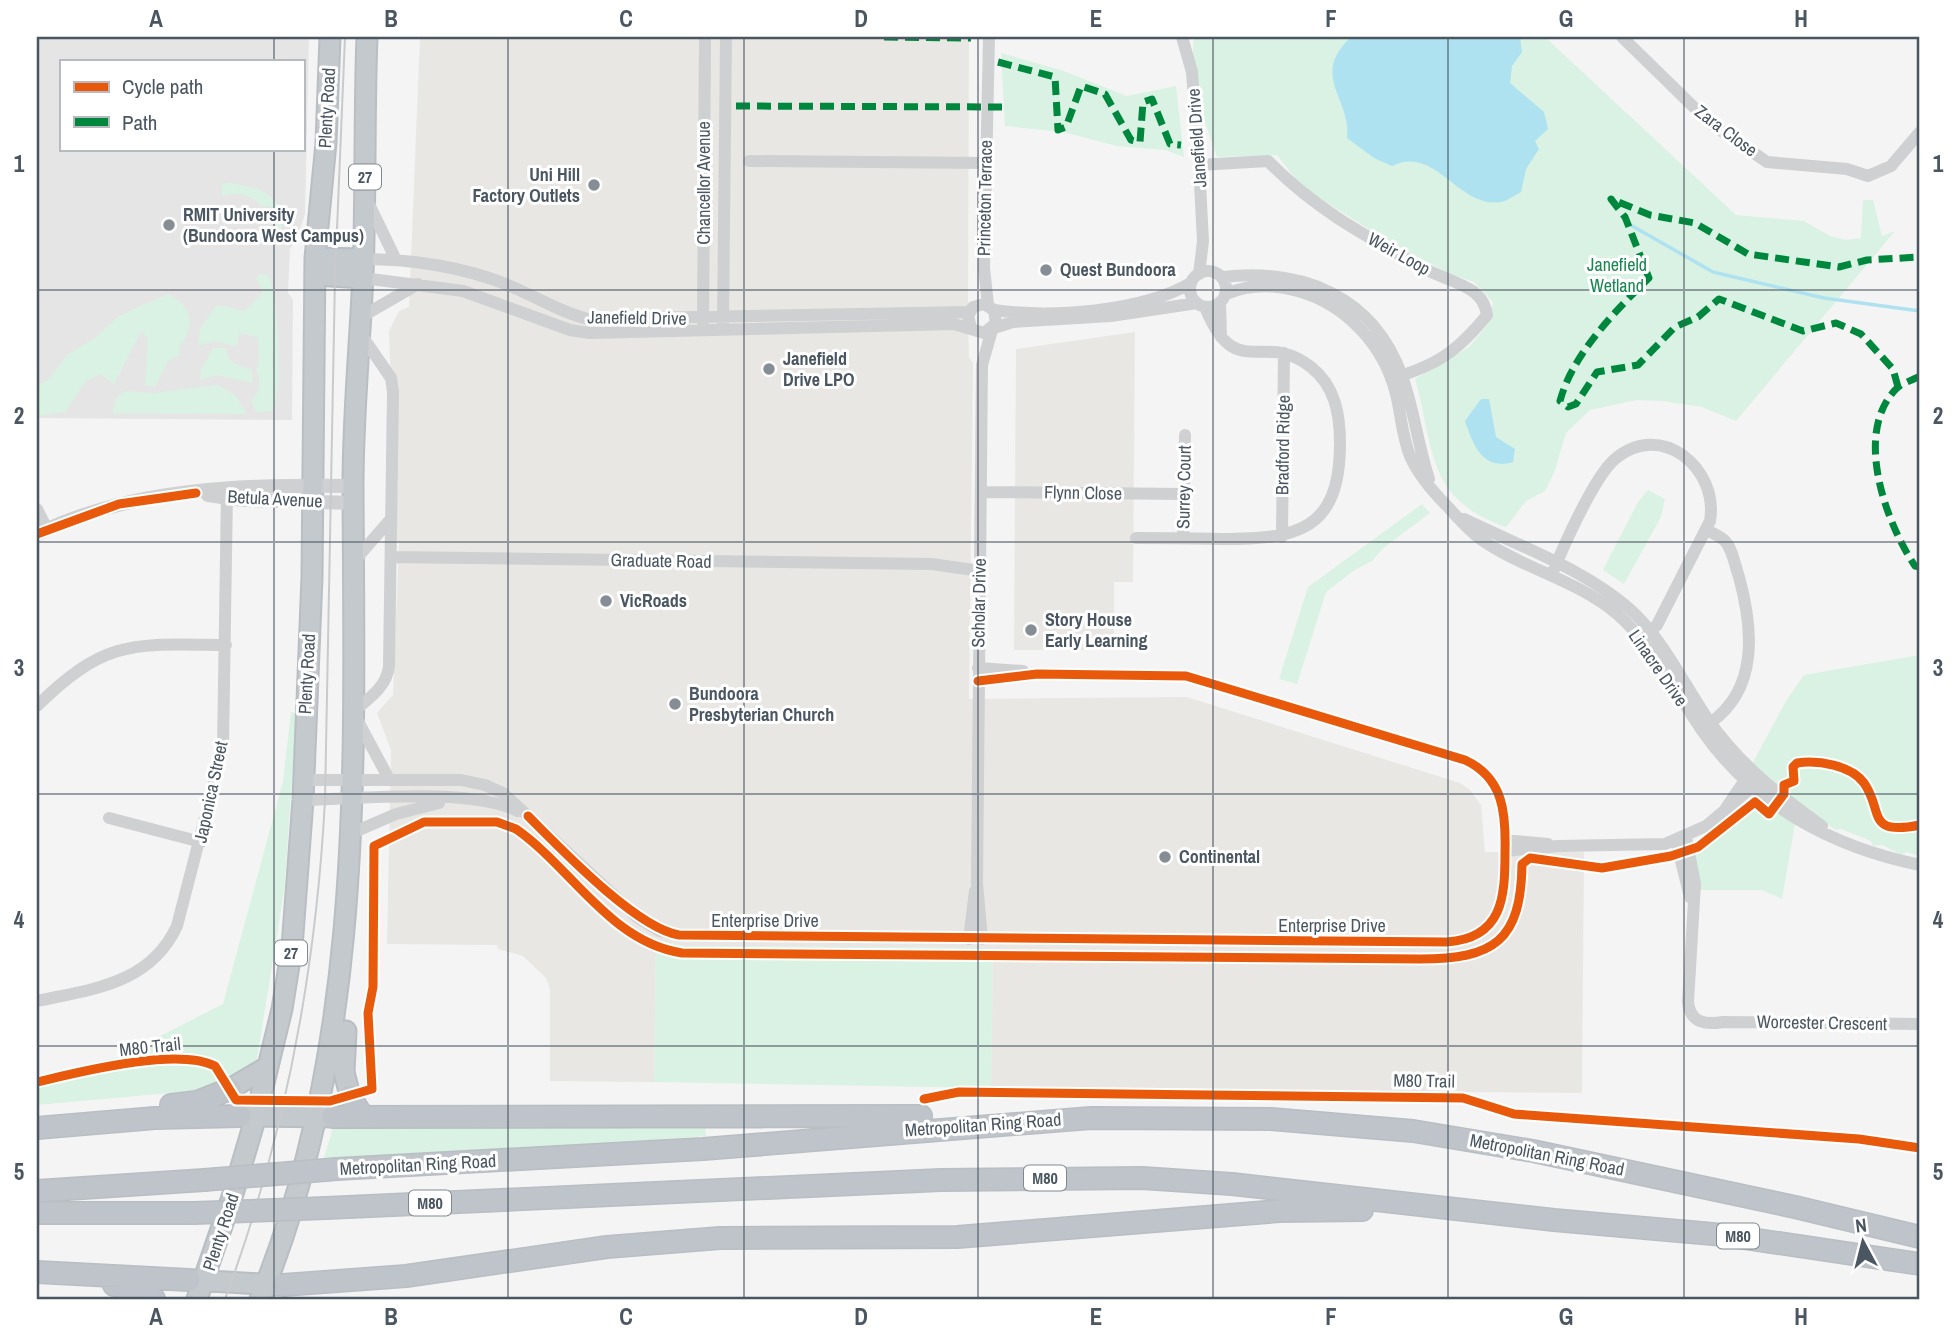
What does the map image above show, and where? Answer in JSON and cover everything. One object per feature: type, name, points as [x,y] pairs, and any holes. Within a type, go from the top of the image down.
[{"type":"highway","name":"Plenty Road","points":[[197,1287],[248,1116],[267,1068],[290,965],[303,800],[313,494],[315,266],[326,143],[330,37]]},
{"type":"highway","name":"Plenty Road","points":[[269,1290],[325,1117],[347,908],[352,833],[354,495],[363,268],[367,37]]},
{"type":"highway","name":"Janefield Drive","points":[[315,266],[363,268]]},
{"type":"highway","points":[[347,908],[352,992],[343,1055],[350,1096],[363,1116]]},
{"type":"highway","points":[[37,1120],[57,1115],[197,1101],[230,1089],[267,1068]]},
{"type":"highway","points":[[37,1128],[155,1118],[248,1116],[880,1118],[1039,1111],[1091,1118]]},
{"type":"highway","name":"Metropolitan Ring Road","points":[[37,1191],[337,1168],[680,1151],[1091,1118],[1234,1118],[1413,1131],[1591,1162],[1920,1237]]},
{"type":"highway","name":"M80","points":[[37,1213],[194,1213],[942,1180],[1096,1177],[1205,1181],[1724,1235],[1920,1264]]},
{"type":"highway","points":[[45,1272],[197,1287],[269,1290],[406,1276],[492,1261],[607,1247],[720,1238],[957,1237],[1280,1211],[1428,1206]]},
{"type":"highway","points":[[328,1299],[492,1261]]},
{"type":"highway","points":[[45,1272],[139,1290],[154,1299]]},
{"type":"street","name":"Chancellor Avenue","points":[[703,324],[705,37]]},
{"type":"street","name":"Chancellor Avenue","points":[[723,323],[726,37]]},
{"type":"street","name":"Princeton Terrace","points":[[982,37],[982,107],[986,129]]},
{"type":"street","name":"Princeton Terrace","points":[[982,308],[989,37]]},
{"type":"street","name":"Janefield Drive","points":[[363,268],[418,284],[463,290],[570,330],[590,333],[982,308],[1020,313],[1110,307],[1173,294],[1195,279],[1203,241],[1192,72],[1182,37]]},
{"type":"street","name":"Zara Close","points":[[1627,38],[1710,123],[1767,162],[1847,169],[1868,176],[1891,166],[1920,132]]},
{"type":"street","points":[[749,161],[985,163]]},
{"type":"street","name":"Weir Loop","points":[[1199,165],[1268,162],[1297,190],[1335,219],[1436,275],[1469,289],[1481,298],[1487,315],[1462,345],[1418,371],[1397,377]]},
{"type":"street","points":[[365,195],[396,260]]},
{"type":"street","name":"Janefield Drive","points":[[1203,241],[1217,274],[1223,298],[1221,338]]},
{"type":"street","name":"Janefield Drive","points":[[363,268],[396,260],[471,273],[506,284],[564,313],[588,319],[703,324]]},
{"type":"street","name":"Linacre Drive","points":[[1195,279],[1217,274],[1283,276],[1326,289],[1352,306],[1386,342],[1431,486],[1452,512],[1554,570],[1609,593],[1646,635],[1752,779]]},
{"type":"street","points":[[1136,538],[1282,537],[1302,529],[1325,508],[1334,489],[1340,445],[1338,414],[1332,392],[1311,367],[1284,353],[1236,350],[1228,346],[1191,294],[1195,279]]},
{"type":"street","points":[[388,779],[353,712],[379,689],[389,673],[391,378],[360,325],[418,284]]},
{"type":"street","points":[[506,284],[513,297],[511,309]]},
{"type":"street","name":"Linacre Drive","points":[[1201,305],[1262,286],[1291,289],[1318,299],[1341,312],[1364,332],[1397,377]]},
{"type":"street","points":[[993,329],[1013,322],[1111,316],[1201,305]]},
{"type":"street","name":"Scholar Drive","points":[[976,939],[982,365],[972,329],[982,308],[997,320],[982,365]]},
{"type":"street","name":"Janefield Drive","points":[[723,323],[954,324],[984,333],[993,329]]},
{"type":"street","name":"Bradford Ridge","points":[[1282,537],[1284,353]]},
{"type":"street","name":"Surrey Court","points":[[1183,538],[1185,435]]},
{"type":"street","points":[[1554,570],[1605,470],[1621,455],[1636,448],[1654,446],[1670,448],[1695,464],[1704,479],[1710,498],[1711,514],[1706,530],[1657,625],[1646,635]]},
{"type":"street","name":"Betula Avenue","points":[[42,532],[119,504],[197,494],[227,492],[354,495]]},
{"type":"street","name":"Japonica Street","points":[[37,999],[108,986],[130,977],[152,962],[164,949],[177,926],[201,842],[223,748],[227,492]]},
{"type":"street","name":"Flynn Close","points":[[981,492],[1184,494]]},
{"type":"street","points":[[37,509],[42,532]]},
{"type":"street","points":[[355,560],[391,519]]},
{"type":"street","points":[[1706,530],[1724,540],[1730,548],[1742,589],[1750,637],[1746,668],[1738,691],[1726,710],[1710,723]]},
{"type":"street","name":"Graduate Road","points":[[391,557],[980,565]]},
{"type":"street","name":"Linacre Drive","points":[[1646,635],[1702,730],[1794,820],[1842,840],[1920,865]]},
{"type":"street","points":[[37,706],[74,671],[106,654],[142,645],[226,645]]},
{"type":"street","name":"Enterprise Drive","points":[[303,800],[388,779],[461,780],[485,785],[503,793],[636,917],[669,934],[976,939],[1459,941],[1483,930],[1500,910],[1505,886],[1504,809],[1494,784],[1475,764],[1186,676],[978,675]]},
{"type":"street","points":[[1505,845],[1640,847],[1681,839],[1706,826],[1725,810],[1752,779]]},
{"type":"street","name":"Enterprise Drive","points":[[303,780],[352,789],[491,801],[528,816]]},
{"type":"street","points":[[352,833],[396,814],[457,798]]},
{"type":"street","points":[[109,818],[201,842]]},
{"type":"street","name":"Worcester Crescent","points":[[1681,839],[1692,908],[1691,990],[1701,1013],[1723,1021],[1920,1024]]},
{"type":"shaded area","name":"RMIT University (Bundoora West Campus)","points":[[37,37],[309,37],[305,214],[298,236],[290,249],[288,293],[293,300],[292,420],[37,418]]},
{"type":"shaded area","points":[[420,37],[969,37],[968,320],[969,357],[973,363],[969,699],[1187,697],[1460,783],[1469,789],[1481,805],[1485,852],[1584,852],[1582,1093],[991,1088],[993,948],[686,946],[660,941],[656,949],[654,1082],[550,1081],[550,989],[546,978],[523,956],[498,949],[497,945],[387,944],[391,750],[377,713],[393,695],[399,542],[396,541],[389,331],[399,311],[409,307]]},
{"type":"shaded area","points":[[1135,332],[1133,582],[1114,582],[1114,650],[1014,650],[1016,349]]},
{"type":"green space","name":"Janefield Wetland","points":[[1194,37],[1545,37],[1736,215],[1804,221],[1830,236],[1846,240],[1861,238],[1863,200],[1873,200],[1882,236],[1895,231],[1736,421],[1702,407],[1663,401],[1636,400],[1590,410],[1566,433],[1554,473],[1545,491],[1526,501],[1506,527],[1460,502],[1447,486],[1431,449],[1415,379],[1469,347],[1488,324],[1493,302],[1474,282],[1448,273],[1386,240],[1302,187],[1277,155],[1217,157],[1196,83]]},
{"type":"green space","points":[[1001,53],[1061,70],[1127,96],[1176,86],[1184,157],[1165,150],[1117,146],[1063,132],[1005,126]]},
{"type":"green space","points":[[222,184],[248,186],[267,194],[285,213],[277,245],[274,212],[270,206],[261,206],[243,195],[222,196]]},
{"type":"green space","points":[[260,274],[268,275],[272,287],[279,364],[273,411],[256,412],[251,401],[259,386],[256,369],[259,363],[258,338],[240,333],[236,346],[213,341],[198,346],[200,328],[217,305],[245,311],[263,292],[256,278]]},
{"type":"green space","points":[[168,294],[183,305],[187,311],[189,325],[179,348],[180,355],[168,361],[155,387],[145,385],[148,338],[141,331],[114,384],[101,374],[86,381],[65,412],[37,416],[37,385],[47,381],[68,354],[95,338],[119,316]]},
{"type":"green space","points":[[213,348],[226,348],[231,360],[251,369],[253,383],[217,375],[200,380],[201,370]]},
{"type":"green space","points":[[217,385],[235,395],[247,414],[112,413],[116,398],[125,391],[153,393]]},
{"type":"green space","points":[[1648,490],[1665,499],[1661,517],[1624,584],[1603,570],[1638,502]]},
{"type":"green space","points":[[1422,504],[1430,513],[1382,549],[1372,561],[1356,569],[1326,592],[1297,684],[1279,679],[1308,587]]},
{"type":"green space","points":[[1920,655],[1920,856],[1906,852],[1902,855],[1882,845],[1873,846],[1871,841],[1841,829],[1836,830],[1785,796],[1751,766],[1786,701],[1804,675]]},
{"type":"green space","points":[[291,712],[297,713],[284,891],[257,1059],[214,1089],[37,1105],[37,1075],[119,1057],[223,1004],[283,781]]},
{"type":"green space","points":[[1751,800],[1761,800],[1795,824],[1782,899],[1762,890],[1699,890],[1694,852],[1697,840]]},
{"type":"green space","points":[[659,941],[686,946],[993,948],[991,1088],[654,1082],[656,949]]},
{"type":"green space","points":[[334,1124],[705,1125],[706,1136],[575,1146],[324,1158]]},
{"type":"water","points":[[1351,37],[1520,37],[1522,52],[1512,66],[1510,83],[1544,112],[1548,129],[1535,141],[1539,149],[1526,169],[1521,192],[1501,202],[1486,202],[1472,196],[1422,163],[1408,162],[1392,166],[1374,158],[1347,138],[1347,124],[1335,88],[1333,64],[1339,51]]},
{"type":"water","points":[[1481,399],[1489,399],[1496,437],[1515,449],[1513,462],[1494,463],[1476,447],[1465,421]]},
{"type":"waterway","points":[[1627,223],[1713,272],[1824,298],[1920,311]]},
{"type":"tram line","points":[[225,1299],[265,1177],[281,1115],[305,991],[321,864],[325,800],[335,277],[345,37]]},
{"type":"marked path","points":[[884,37],[971,38]]},
{"type":"marked path","points":[[998,62],[1055,77],[1058,130],[1066,127],[1081,86],[1105,94],[1131,140],[1140,142],[1143,102],[1152,99],[1170,144],[1181,145]]},
{"type":"marked path","points":[[736,106],[1002,107]]},
{"type":"marked path","points":[[1898,387],[1893,369],[1861,334],[1836,323],[1803,331],[1719,299],[1698,317],[1675,327],[1638,365],[1597,372],[1576,404],[1568,407],[1560,401],[1584,351],[1609,319],[1649,278],[1625,217],[1611,199],[1650,215],[1695,223],[1748,254],[1839,267],[1867,260],[1920,257]]},
{"type":"marked path","points":[[1920,376],[1898,387],[1883,407],[1877,429],[1875,453],[1878,478],[1894,526],[1915,566],[1920,567]]},
{"type":"cycle path","points":[[37,534],[119,504],[196,493]]},
{"type":"cycle path","points":[[528,816],[621,903],[661,929],[679,935],[1447,942],[1466,939],[1480,933],[1490,924],[1497,912],[1505,869],[1503,811],[1500,798],[1488,777],[1465,760],[1186,676],[1037,674],[978,681]]},
{"type":"cycle path","name":"M80 Trail","points":[[37,1082],[128,1063],[177,1059],[215,1066],[236,1100],[330,1101],[372,1089],[368,1013],[373,987],[374,846],[424,822],[497,822],[516,829],[613,919],[656,946],[682,953],[1420,959],[1467,955],[1485,949],[1498,940],[1509,928],[1516,911],[1522,864],[1530,858],[1602,868],[1671,856],[1698,847],[1755,802],[1769,814],[1784,794],[1784,785],[1794,781],[1793,767],[1797,763],[1824,763],[1851,772],[1864,783],[1883,824],[1903,828],[1920,825]]},
{"type":"cycle path","name":"M80 Trail","points":[[924,1099],[959,1092],[1463,1098],[1514,1114],[1859,1139],[1920,1148]]},
{"type":"place","name":"Uni Hill Factory Outlets","points":[[594,185]]},
{"type":"place","name":"RMIT University (Bundoora West Campus)","points":[[169,225]]},
{"type":"place","name":"Quest Bundoora","points":[[1046,270]]},
{"type":"place","name":"Janefield Drive LPO","points":[[769,369]]},
{"type":"place","name":"VicRoads","points":[[606,601]]},
{"type":"place","name":"Story House Early Learning","points":[[1031,630]]},
{"type":"place","name":"Bundoora Presbyterian Church","points":[[675,704]]},
{"type":"place","name":"Continental","points":[[1165,857]]}]
